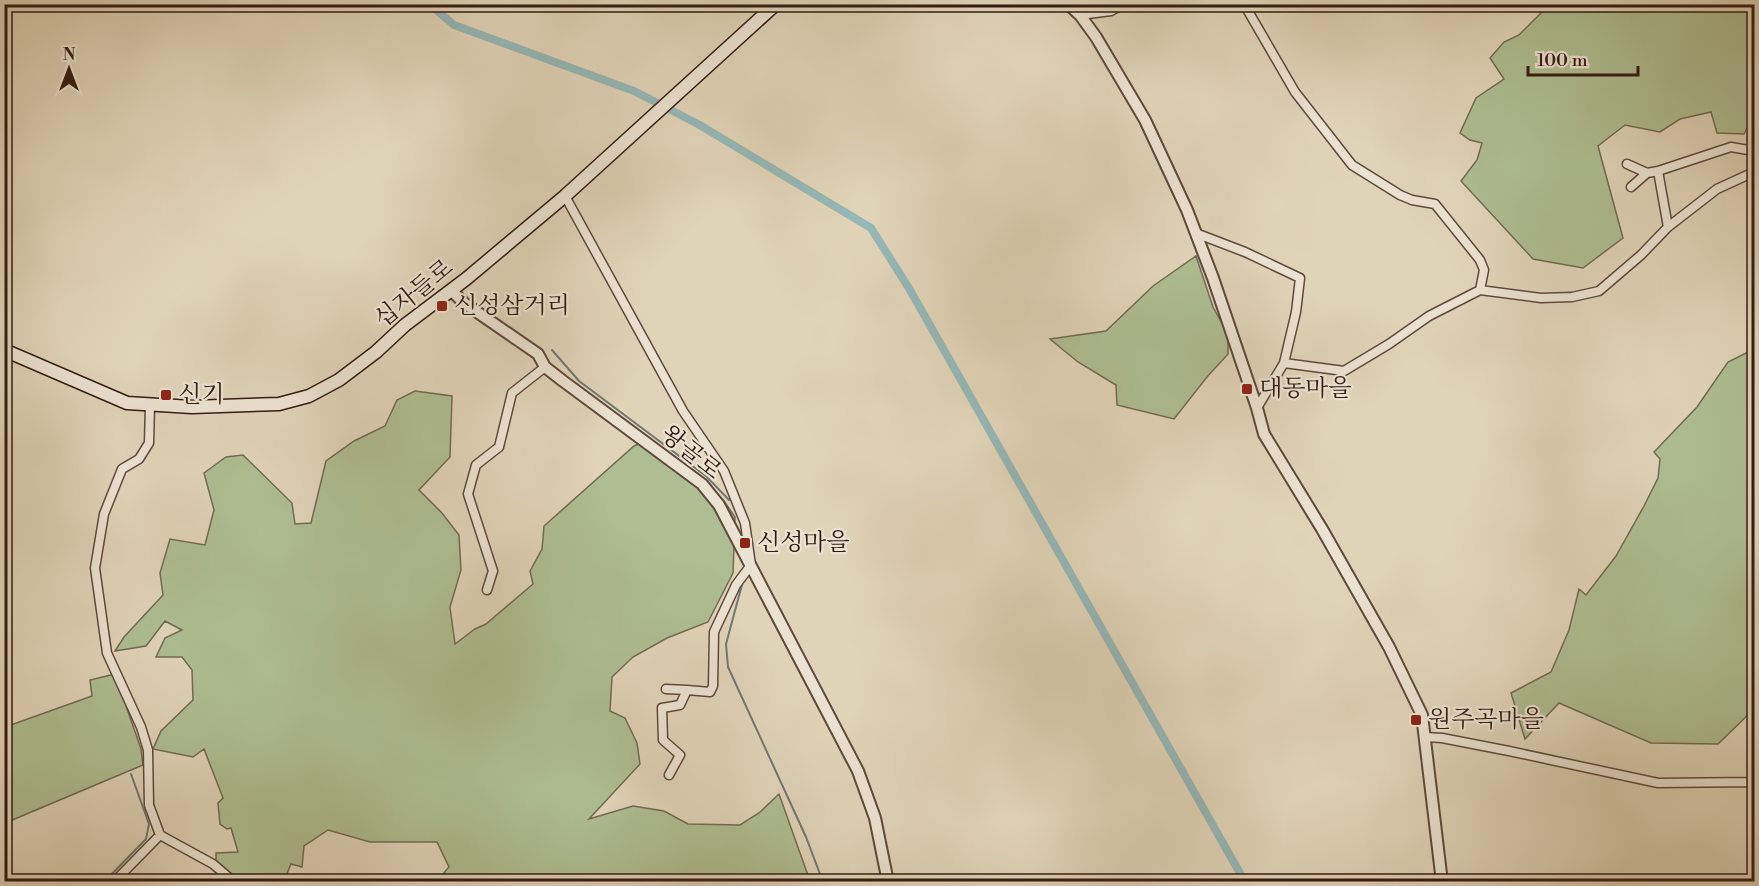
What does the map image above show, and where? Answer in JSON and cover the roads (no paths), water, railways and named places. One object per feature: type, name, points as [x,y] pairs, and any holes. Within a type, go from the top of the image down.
[{"type":"main road","name":"십자들로","points":[[4,351],[127,404],[192,407],[279,404],[309,396],[339,380],[376,352],[431,304],[452,291],[565,196],[776,4]]},
{"type":"street","points":[[1068,4],[1080,15],[1096,37],[1145,120],[1198,234],[1264,435],[1322,529],[1401,669],[1422,715],[1442,882]]},
{"type":"street","points":[[1080,15],[1111,10],[1123,4]]},
{"type":"street","points":[[1244,4],[1295,92],[1352,165],[1400,195],[1412,200],[1435,204],[1480,260],[1484,270],[1480,290]]},
{"type":"street","points":[[1631,187],[1647,173],[1731,147],[1755,151]]},
{"type":"street","points":[[1627,164],[1647,173]]},
{"type":"street","points":[[1658,171],[1668,227]]},
{"type":"street","points":[[1284,363],[1344,370],[1389,344],[1429,316],[1480,290],[1541,298],[1572,297],[1599,291],[1641,255],[1668,227],[1717,189],[1755,172]]},
{"type":"street","points":[[565,196],[683,411],[724,471],[745,523],[751,565],[736,585],[714,632],[713,686],[710,692],[666,689]]},
{"type":"street","points":[[1198,234],[1245,252],[1300,278],[1296,312],[1284,363],[1257,408]]},
{"type":"street","name":"왕골로","points":[[452,291],[464,303],[538,354],[546,367],[702,484],[719,505],[858,771],[875,818],[888,882]]},
{"type":"street","points":[[487,590],[493,572],[468,494],[476,465],[499,447],[512,393],[546,367]]},
{"type":"street","points":[[150,405],[149,443],[139,459],[122,469],[104,514],[96,568],[106,653],[141,727],[149,756],[149,806],[160,835],[213,864],[234,882]]},
{"type":"street","points":[[669,775],[680,755],[663,740],[662,708],[680,705],[687,690]]},
{"type":"street","points":[[1425,737],[1442,738],[1509,751],[1658,783],[1754,780],[1755,797]]},
{"type":"street","points":[[114,882],[160,835]]},
{"type":"waterway","points":[[429,4],[454,25],[634,91],[698,124],[871,228],[910,290],[1245,882]]},
{"type":"waterway","points":[[552,350],[579,381],[706,476],[729,500]]},
{"type":"waterway","points":[[743,581],[726,644],[728,667],[806,837],[822,882]]},
{"type":"waterway","points":[[104,882],[146,839],[149,824],[131,774]]},
{"type":"place","name":"신성삼거리","points":[[442,306]]},
{"type":"place","name":"대동마을","points":[[1247,389]]},
{"type":"place","name":"신기","points":[[166,395]]},
{"type":"place","name":"신성마을","points":[[745,543]]},
{"type":"place","name":"원주곡마을","points":[[1416,720]]}]
